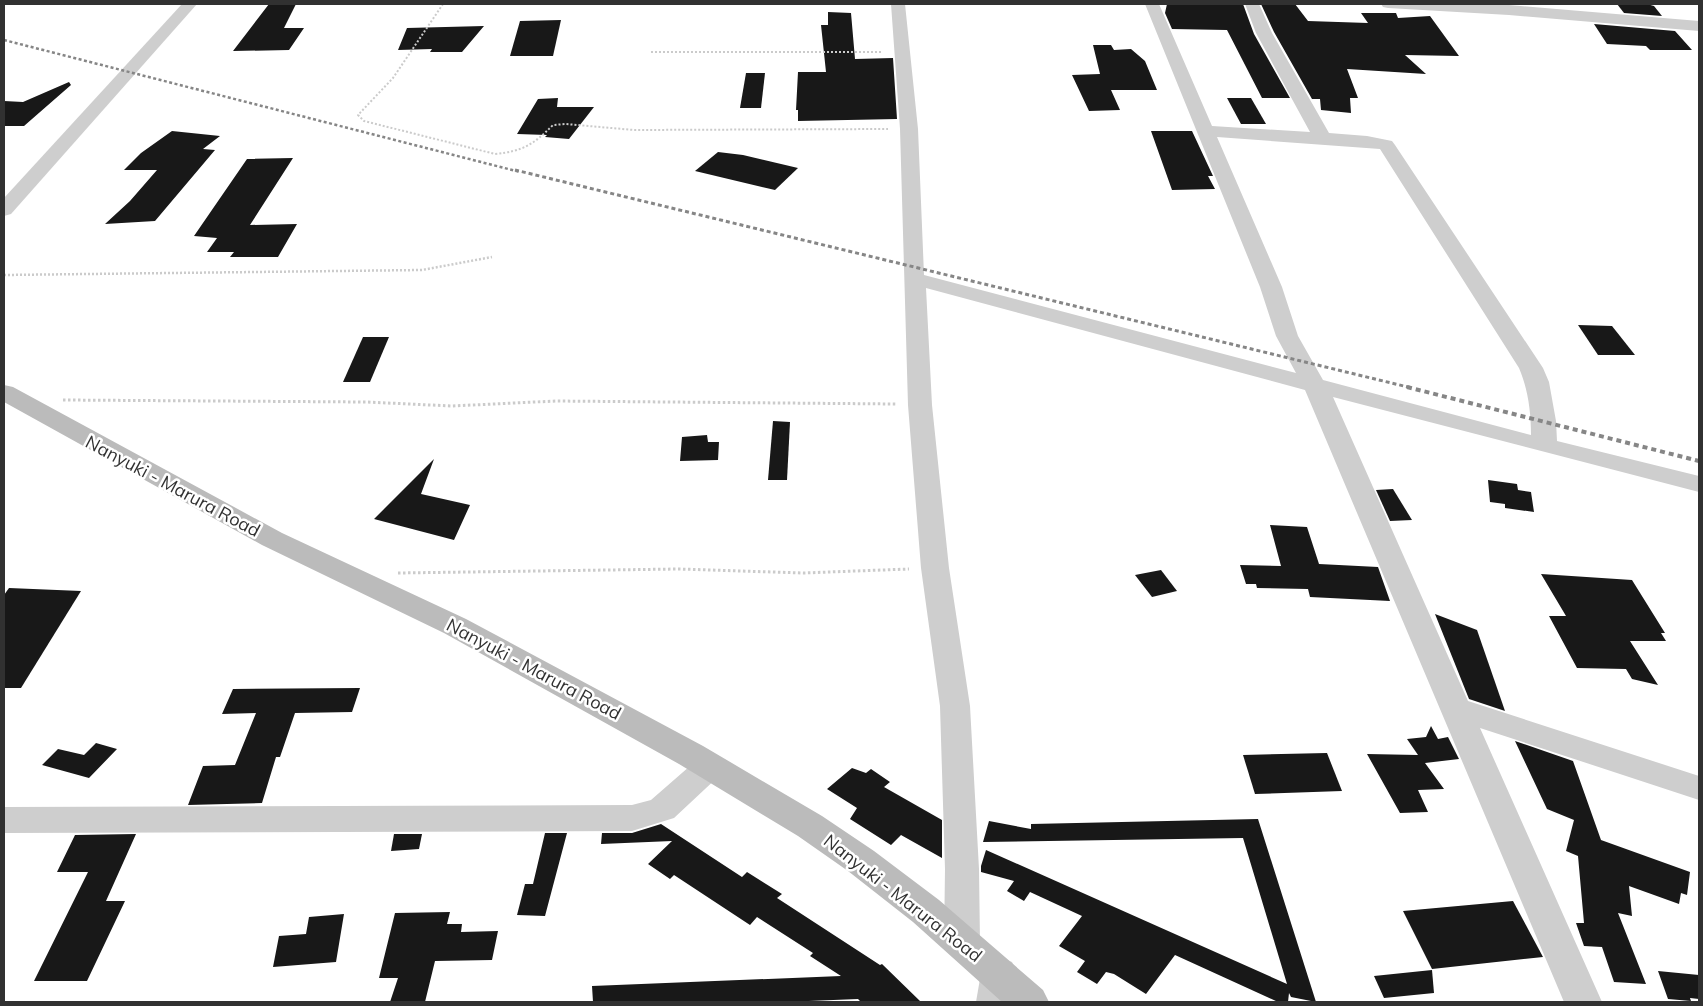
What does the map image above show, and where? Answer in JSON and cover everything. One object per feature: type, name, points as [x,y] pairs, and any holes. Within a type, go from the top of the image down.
[{"type":"street","points":[[4,210],[166,28],[190,4]]},
{"type":"street","points":[[898,4],[909,128],[913,267],[916,279],[920,405],[935,568],[955,706],[962,869],[962,943]]},
{"type":"street","points":[[1152,4],[1271,287],[1286,336],[1316,386],[1583,1002]]},
{"type":"street","points":[[1252,4],[1264,33],[1323,139]]},
{"type":"street","points":[[1388,4],[1538,12],[1699,26]]},
{"type":"street","points":[[1207,131],[1378,142],[1386,145],[1392,151],[1418,195],[1498,314],[1531,368],[1537,382],[1544,422],[1545,446]]},
{"type":"street","points":[[916,279],[1059,315],[1316,386],[1545,446],[1699,484]]},
{"type":"street","name":"Nanyuki - Marura Road","points":[[10,396],[272,539],[455,626],[692,755],[709,767],[810,826],[861,861],[962,943],[997,988],[1029,1002]]},
{"type":"street","points":[[1454,708],[1699,788]]},
{"type":"street","points":[[4,820],[632,818],[662,809],[709,767]]},
{"type":"path","points":[[443,4],[393,78],[358,115],[364,121],[496,154],[516,152],[539,139],[553,125],[566,124],[634,130],[909,128]]},
{"type":"path","points":[[651,52],[903,52]]},
{"type":"path","points":[[4,275],[422,270],[492,256]]},
{"type":"path","points":[[10,396],[366,402],[452,406],[556,402],[920,405]]},
{"type":"path","points":[[392,573],[680,569],[803,573],[935,568]]},
{"type":"building","points":[[269,4],[296,4],[284,28],[304,28],[289,50],[233,51]]},
{"type":"building","points":[[1167,4],[1243,4],[1254,34],[1290,98],[1262,98],[1227,30],[1172,29],[1165,13]]},
{"type":"building","points":[[1261,4],[1295,4],[1308,21],[1368,23],[1361,13],[1396,13],[1398,18],[1430,16],[1459,56],[1405,55],[1426,74],[1347,69],[1358,98],[1350,98],[1351,113],[1321,110],[1320,99],[1312,99],[1274,32]]},
{"type":"building","points":[[1617,4],[1647,4],[1654,6],[1662,16],[1624,13]]},
{"type":"building","points":[[828,12],[851,13],[855,59],[893,58],[897,119],[798,121],[798,110],[796,110],[798,72],[826,72],[821,25],[828,25]]},
{"type":"building","points":[[561,20],[553,56],[510,56],[520,21]]},
{"type":"building","points":[[1594,24],[1675,31],[1692,50],[1650,50],[1646,46],[1607,44]]},
{"type":"building","points":[[484,26],[462,52],[430,52],[432,49],[398,50],[407,28]]},
{"type":"building","points":[[1093,45],[1111,45],[1114,50],[1131,49],[1145,61],[1157,90],[1111,90],[1120,110],[1089,111],[1072,75],[1100,74]]},
{"type":"building","points":[[746,73],[765,73],[761,108],[740,108]]},
{"type":"building","points":[[69,82],[71,85],[24,126],[4,126],[4,101],[23,102]]},
{"type":"building","points":[[558,98],[557,107],[594,107],[569,139],[545,137],[547,135],[517,134],[538,99]]},
{"type":"building","points":[[1227,98],[1251,98],[1266,124],[1241,124]]},
{"type":"building","points":[[172,131],[220,136],[203,149],[215,150],[155,221],[105,224],[130,201],[157,170],[124,170],[141,153]]},
{"type":"building","points":[[1151,131],[1192,131],[1213,176],[1208,176],[1215,189],[1172,190]]},
{"type":"building","points":[[718,152],[743,155],[798,168],[775,190],[695,171]]},
{"type":"building","points":[[293,158],[250,225],[297,224],[278,257],[230,257],[234,252],[207,252],[217,238],[194,236],[247,159]]},
{"type":"building","points":[[1578,325],[1612,326],[1635,355],[1598,355]]},
{"type":"building","points":[[363,337],[389,337],[370,382],[343,382]]},
{"type":"building","points":[[773,421],[790,422],[787,480],[768,480]]},
{"type":"building","points":[[707,435],[708,442],[719,442],[718,460],[680,461],[682,437]]},
{"type":"building","points":[[434,459],[421,494],[470,505],[454,540],[374,519]]},
{"type":"building","points":[[1488,480],[1517,484],[1518,490],[1531,492],[1534,512],[1505,508],[1505,504],[1490,502]]},
{"type":"building","points":[[1393,489],[1412,520],[1390,521],[1376,490]]},
{"type":"building","points":[[1270,525],[1307,527],[1319,564],[1378,567],[1390,601],[1310,597],[1308,589],[1257,588],[1256,584],[1246,584],[1240,565],[1281,566]]},
{"type":"building","points":[[1161,570],[1177,591],[1152,597],[1135,575]]},
{"type":"building","points":[[1541,574],[1632,580],[1665,633],[1661,633],[1666,641],[1630,641],[1658,685],[1632,679],[1626,669],[1577,668],[1549,616],[1566,616]]},
{"type":"building","points":[[9,588],[81,591],[21,688],[4,688],[4,595]]},
{"type":"building","points":[[1435,614],[1477,630],[1505,711],[1469,699]]},
{"type":"building","points":[[360,688],[352,712],[295,713],[280,757],[276,757],[262,803],[188,805],[203,766],[235,765],[256,713],[222,714],[233,689]]},
{"type":"building","points":[[1431,726],[1438,739],[1448,737],[1459,759],[1425,763],[1444,789],[1418,790],[1428,812],[1400,813],[1367,754],[1418,755],[1407,739],[1426,737]]},
{"type":"building","points":[[1515,741],[1573,761],[1601,840],[1690,872],[1687,895],[1681,893],[1679,904],[1629,886],[1632,916],[1618,913],[1646,984],[1614,982],[1602,947],[1584,946],[1576,923],[1584,923],[1578,856],[1566,851],[1574,820],[1547,809]]},
{"type":"building","points":[[96,743],[117,749],[89,778],[42,765],[58,749],[84,755]]},
{"type":"building","points":[[1327,753],[1342,791],[1255,794],[1243,755]]},
{"type":"building","points":[[852,768],[866,773],[871,769],[890,782],[884,787],[942,820],[942,858],[901,835],[891,845],[850,819],[857,808],[827,789]]},
{"type":"building","points":[[1258,819],[1316,1002],[1291,997],[1289,993],[1288,1002],[1278,1002],[1175,955],[1146,994],[1114,974],[1106,972],[1097,984],[1077,972],[1085,961],[1059,946],[1082,916],[1030,892],[1024,901],[1007,891],[1014,881],[981,872],[986,850],[1287,984],[1243,838],[983,842],[989,821],[1031,829],[1031,824]]},
{"type":"building","points":[[661,824],[742,877],[747,872],[782,894],[777,898],[880,965],[882,964],[921,1002],[861,1002],[858,999],[784,1002],[593,1002],[592,986],[841,976],[810,956],[813,953],[757,917],[750,925],[674,875],[670,879],[648,864],[672,841],[601,844],[602,833],[632,833]]},
{"type":"building","points":[[545,833],[567,833],[545,916],[517,915],[525,884],[533,884]]},
{"type":"building","points":[[136,834],[106,901],[125,901],[87,981],[34,981],[88,872],[57,872],[75,835]]},
{"type":"building","points":[[394,834],[422,834],[419,849],[391,851]]},
{"type":"building","points":[[1513,901],[1543,957],[1432,969],[1403,911]]},
{"type":"building","points":[[450,912],[447,924],[462,924],[461,932],[498,931],[492,960],[435,961],[425,1002],[390,1002],[398,978],[379,978],[395,913]]},
{"type":"building","points":[[344,914],[336,962],[273,967],[279,936],[306,934],[309,917]]},
{"type":"building","points":[[1432,970],[1434,993],[1384,998],[1374,976]]},
{"type":"building","points":[[1658,971],[1699,975],[1699,999],[1690,998],[1691,1001],[1668,999]]},
{"type":"railway","points":[[4,40],[520,172]]},
{"type":"railway","points":[[515,170],[1412,388]]},
{"type":"railway","points":[[1407,387],[1699,461]]}]
